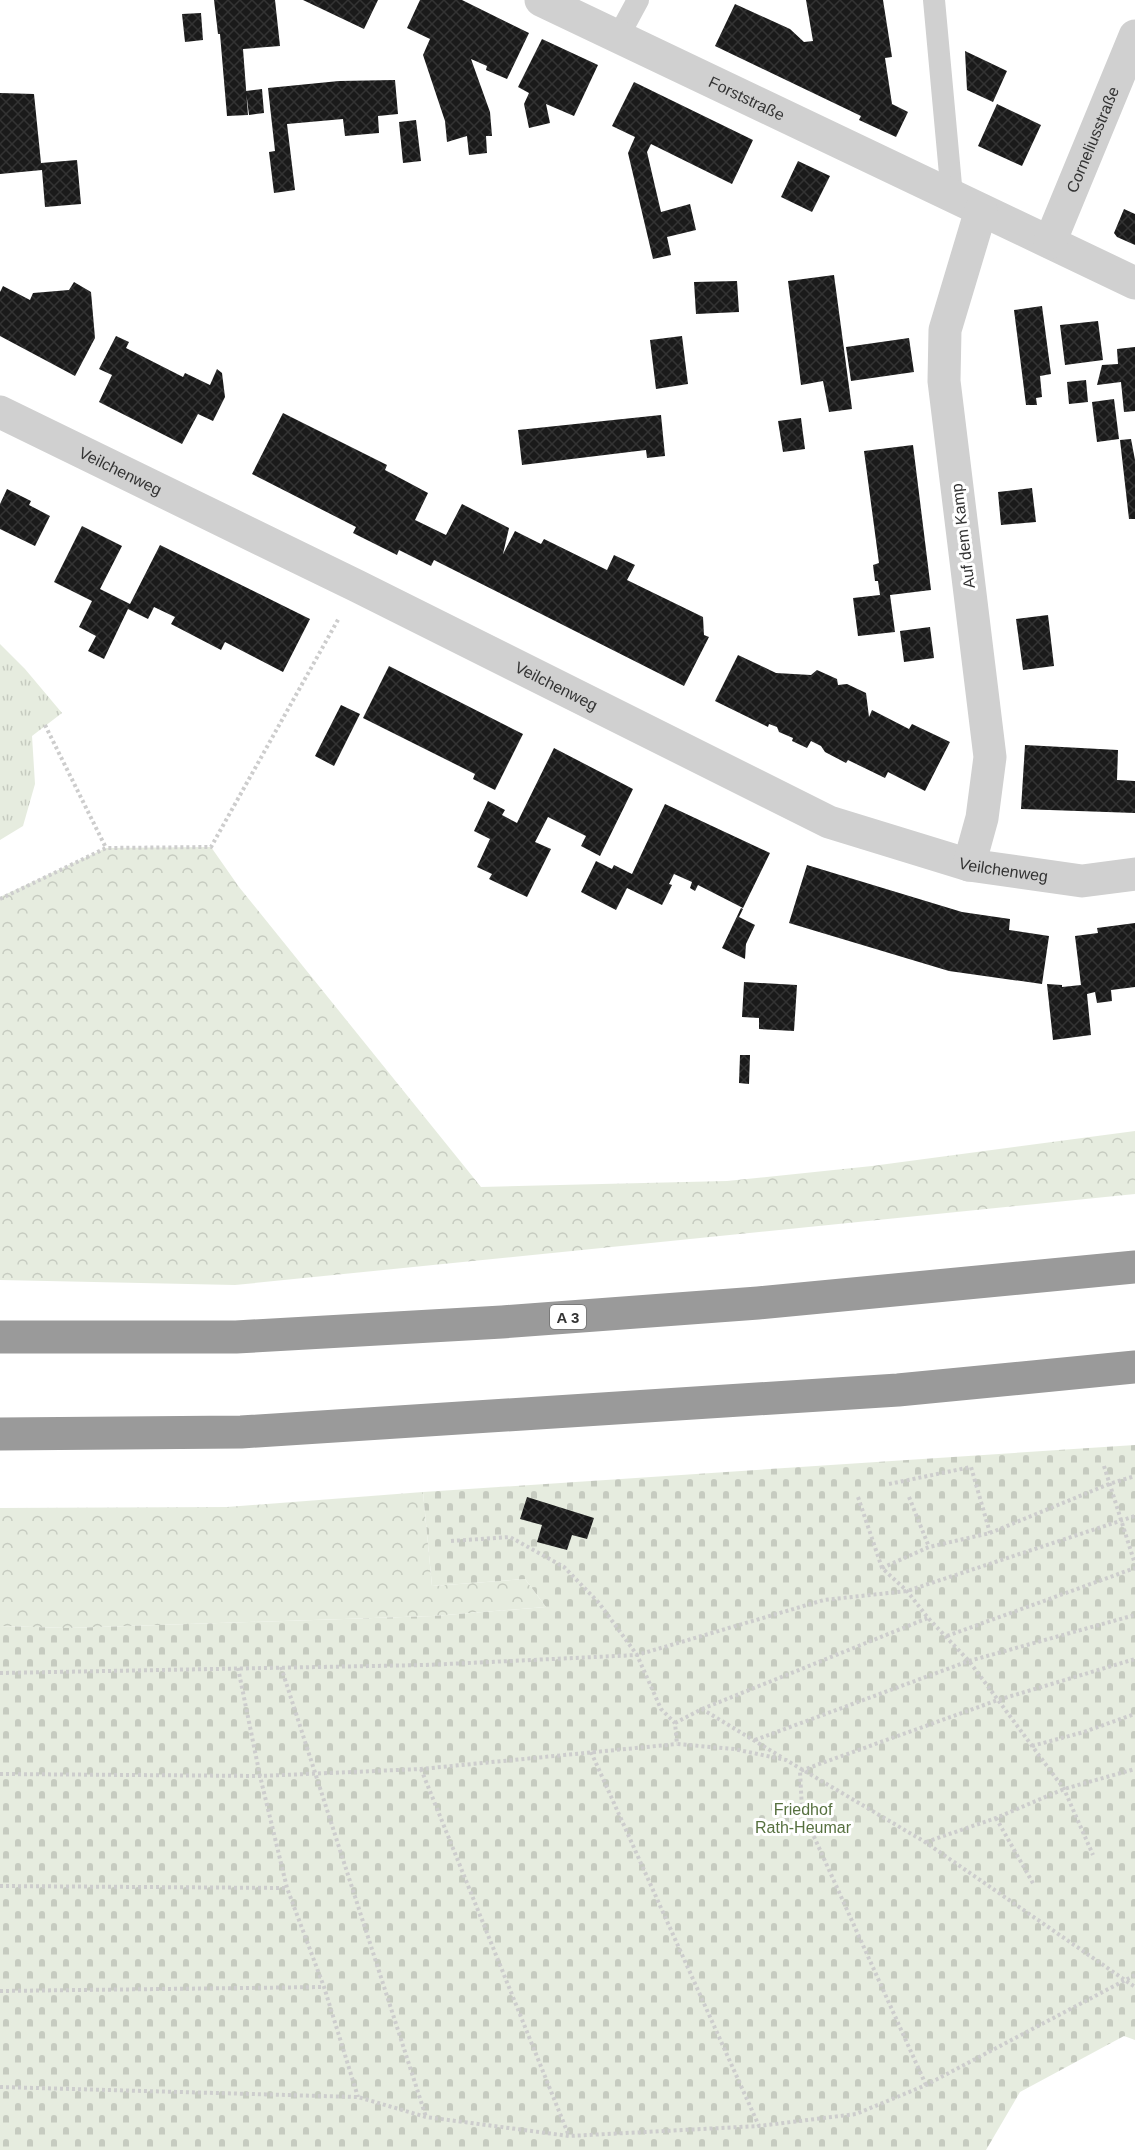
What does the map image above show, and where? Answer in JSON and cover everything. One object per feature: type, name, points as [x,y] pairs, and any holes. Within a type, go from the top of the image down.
[{"type":"highway","name":"A 3","points":[[0,1338],[236,1336],[502,1322],[758,1303],[1135,1267]]},
{"type":"highway","points":[[0,1434],[241,1432],[898,1390],[1135,1367]]},
{"type":"street","name":"Forststraße","points":[[541,0],[1135,283]]},
{"type":"street","name":"Corneliusstraße","points":[[1050,242],[1135,36]]},
{"type":"street","name":"Auf dem Kamp","points":[[966,203],[945,330],[944,381],[990,757],[982,818],[969,865]]},
{"type":"street","name":"Veilchenweg","points":[[0,412],[357,585],[829,822],[969,865],[1082,881],[1135,874]]},
{"type":"lane","points":[[618,37],[638,0]]},
{"type":"lane","points":[[934,0],[966,203]]},
{"type":"path","points":[[0,899],[106,848],[211,847],[357,585]]},
{"type":"path","points":[[45,725],[106,848]]},
{"type":"path","points":[[947,1636],[1135,1566],[1104,1466]]},
{"type":"path","points":[[889,1484],[971,1467],[990,1533]]},
{"type":"path","points":[[882,1568],[929,1547],[990,1533],[1109,1484],[1135,1476]]},
{"type":"path","points":[[858,1497],[882,1568],[908,1592],[928,1618],[969,1661],[1032,1746],[1064,1790],[1093,1855]]},
{"type":"path","points":[[909,1497],[929,1547]]},
{"type":"path","points":[[0,1672],[426,1665],[637,1655],[824,1600],[908,1592],[1135,1516]]},
{"type":"path","points":[[451,1541],[510,1537],[564,1567],[599,1603],[637,1655],[661,1709],[675,1723],[677,1744]]},
{"type":"path","points":[[754,1740],[969,1661],[1135,1615]]},
{"type":"path","points":[[675,1723],[702,1709],[928,1618]]},
{"type":"path","points":[[800,1771],[998,1700],[1135,1659]]},
{"type":"path","points":[[281,1667],[426,2117]]},
{"type":"path","points":[[237,1668],[287,1888],[324,1987],[358,2097]]},
{"type":"path","points":[[702,1709],[800,1771],[926,1842],[1135,1987]]},
{"type":"path","points":[[1032,1746],[1084,1732],[1135,1714]]},
{"type":"path","points":[[0,1774],[260,1776],[314,1774],[421,1769],[677,1744],[734,1749],[786,1761]]},
{"type":"path","points":[[591,1752],[759,2126]]},
{"type":"path","points":[[421,1769],[569,2136]]},
{"type":"path","points":[[926,1842],[996,1818],[1064,1790],[1135,1769]]},
{"type":"path","points":[[800,1771],[802,1810],[926,2085]]},
{"type":"path","points":[[996,1818],[1034,1885]]},
{"type":"path","points":[[0,1886],[287,1888]]},
{"type":"path","points":[[0,2087],[358,2097],[426,2117],[569,2136],[759,2126],[856,2114],[926,2085],[1135,1975]]},
{"type":"path","points":[[0,1991],[324,1987]]},
{"type":"green space","points":[[0,644],[25,669],[62,713],[32,736],[35,784],[23,826],[0,840]]},
{"type":"green space","points":[[211,847],[239,887],[481,1187],[727,1181],[872,1166],[1135,1131],[1135,1194],[235,1285],[0,1280],[0,897],[106,848]]},
{"type":"green space","name":"Friedhof Rath-Heumar","points":[[1135,1445],[1135,2040],[1124,2036],[1020,2092],[986,2150],[0,2150],[0,1626],[68,1628],[433,1616],[546,1607],[525,1579],[432,1586],[423,1492]]},
{"type":"green space","points":[[423,1492],[432,1586],[525,1579],[546,1607],[433,1616],[68,1628],[0,1626],[0,1508],[227,1507]]},
{"type":"building","points":[[214,0],[275,0],[280,46],[243,49],[248,115],[227,116],[220,34],[218,34]]},
{"type":"building","points":[[303,0],[378,0],[364,29]]},
{"type":"building","points":[[420,0],[462,0],[529,33],[507,79],[486,70],[487,66],[471,59],[490,112],[492,136],[486,136],[487,153],[469,155],[467,136],[447,142],[445,121],[423,55],[430,39],[407,28]]},
{"type":"building","points":[[806,0],[883,0],[892,57],[885,58],[892,104],[908,112],[896,137],[859,120],[861,116],[715,46],[735,4],[790,29],[804,42],[813,41]]},
{"type":"building","points":[[201,13],[203,40],[185,42],[182,14]]},
{"type":"building","points":[[542,39],[598,65],[574,116],[546,104],[550,123],[529,128],[524,104],[529,93],[518,87]]},
{"type":"building","points":[[965,51],[1007,71],[993,102],[967,90]]},
{"type":"building","points":[[395,80],[398,114],[378,116],[379,133],[345,136],[343,119],[287,124],[295,190],[274,193],[269,152],[275,151],[268,88],[339,81]]},
{"type":"building","points":[[634,82],[753,140],[732,184],[651,144],[647,152],[661,212],[690,204],[696,230],[667,237],[671,255],[653,259],[628,153],[635,137],[612,126]]},
{"type":"building","points":[[262,89],[264,113],[249,115],[246,91]]},
{"type":"building","points":[[0,93],[34,94],[41,163],[77,160],[81,204],[45,207],[42,170],[0,174]]},
{"type":"building","points":[[997,104],[1041,125],[1022,166],[978,146]]},
{"type":"building","points":[[416,120],[421,161],[403,163],[399,122]]},
{"type":"building","points":[[798,161],[830,176],[812,212],[781,197]]},
{"type":"building","points":[[1124,209],[1135,214],[1135,245],[1117,237],[1114,233]]},
{"type":"building","points":[[834,275],[852,409],[829,412],[823,381],[801,385],[788,281]]},
{"type":"building","points":[[737,281],[739,312],[696,314],[694,282]]},
{"type":"building","points":[[74,282],[91,292],[95,338],[75,376],[0,336],[0,292],[3,286],[30,300],[33,293],[69,290]]},
{"type":"building","points":[[1042,306],[1051,374],[1040,376],[1042,397],[1036,398],[1037,405],[1026,405],[1014,310]]},
{"type":"building","points":[[1098,321],[1103,360],[1065,365],[1060,325]]},
{"type":"building","points":[[116,336],[129,342],[126,348],[183,377],[185,373],[210,385],[217,369],[222,373],[225,397],[213,421],[198,414],[182,444],[99,402],[112,375],[99,369]]},
{"type":"building","points":[[682,336],[688,384],[656,389],[650,340]]},
{"type":"building","points":[[909,338],[914,372],[851,381],[846,347]]},
{"type":"building","points":[[1135,347],[1135,411],[1124,412],[1121,382],[1097,385],[1102,365],[1118,364],[1117,349]]},
{"type":"building","points":[[1086,380],[1088,402],[1069,404],[1067,382]]},
{"type":"building","points":[[1114,399],[1119,439],[1097,442],[1092,402]]},
{"type":"building","points":[[283,413],[387,465],[385,470],[428,493],[415,520],[446,535],[462,504],[509,528],[503,554],[515,531],[541,544],[544,539],[607,570],[614,555],[635,565],[627,580],[703,617],[704,635],[709,637],[684,686],[434,560],[431,566],[399,550],[397,555],[353,533],[356,527],[252,474]]},
{"type":"building","points":[[661,415],[665,456],[647,458],[646,450],[522,465],[518,430]]},
{"type":"building","points":[[801,418],[805,449],[783,452],[778,421]]},
{"type":"building","points":[[1131,439],[1135,460],[1135,519],[1129,519],[1120,440]]},
{"type":"building","points":[[913,445],[931,590],[890,595],[895,632],[858,636],[853,598],[880,595],[873,565],[879,563],[864,451]]},
{"type":"building","points":[[1032,488],[1036,522],[1001,525],[998,492]]},
{"type":"building","points":[[7,489],[31,501],[29,505],[50,516],[35,546],[0,529],[0,504]]},
{"type":"building","points":[[82,526],[122,546],[100,589],[130,604],[160,545],[310,619],[283,672],[225,642],[221,650],[171,624],[175,617],[154,607],[148,619],[128,609],[104,659],[88,651],[96,636],[79,627],[92,601],[54,582]]},
{"type":"building","points":[[1048,615],[1054,666],[1023,670],[1016,619]]},
{"type":"building","points":[[930,627],[934,658],[904,662],[900,631]]},
{"type":"building","points":[[738,655],[776,673],[811,675],[817,670],[837,679],[838,685],[847,684],[866,693],[869,717],[872,710],[909,729],[912,724],[950,742],[925,791],[888,772],[885,778],[848,760],[846,763],[825,752],[821,746],[811,741],[807,748],[779,732],[777,727],[769,724],[768,727],[715,701]]},
{"type":"building","points":[[389,666],[523,734],[495,790],[473,779],[475,774],[363,718]]},
{"type":"building","points":[[341,705],[360,714],[334,766],[315,756]]},
{"type":"building","points":[[1025,745],[1118,750],[1117,780],[1135,781],[1135,813],[1021,809]]},
{"type":"building","points":[[554,748],[633,789],[600,856],[581,846],[586,836],[548,817],[535,842],[551,849],[527,897],[489,879],[492,874],[477,867],[490,839],[474,831],[488,801],[505,810],[502,815],[517,823]]},
{"type":"building","points":[[665,804],[770,853],[743,908],[698,885],[695,891],[690,888],[692,882],[674,874],[669,884],[672,885],[662,905],[627,888],[616,910],[581,892],[596,861],[612,869],[614,865],[632,874]]},
{"type":"building","points":[[807,865],[962,912],[1010,919],[1009,930],[1049,936],[1042,984],[949,971],[789,923]]},
{"type":"building","points":[[741,908],[743,909],[739,917],[755,925],[746,944],[745,959],[722,948]]},
{"type":"building","points":[[1135,923],[1135,987],[1111,990],[1112,1001],[1097,1003],[1095,992],[1087,994],[1091,1035],[1053,1040],[1047,984],[1062,985],[1062,987],[1081,985],[1075,936],[1098,933],[1097,928]]},
{"type":"building","points":[[744,982],[797,985],[794,1031],[759,1029],[759,1018],[742,1017]]},
{"type":"building","points":[[740,1055],[750,1055],[749,1084],[739,1083]]},
{"type":"building","points":[[527,1497],[594,1518],[587,1539],[572,1535],[567,1550],[537,1542],[542,1525],[520,1519]]}]
